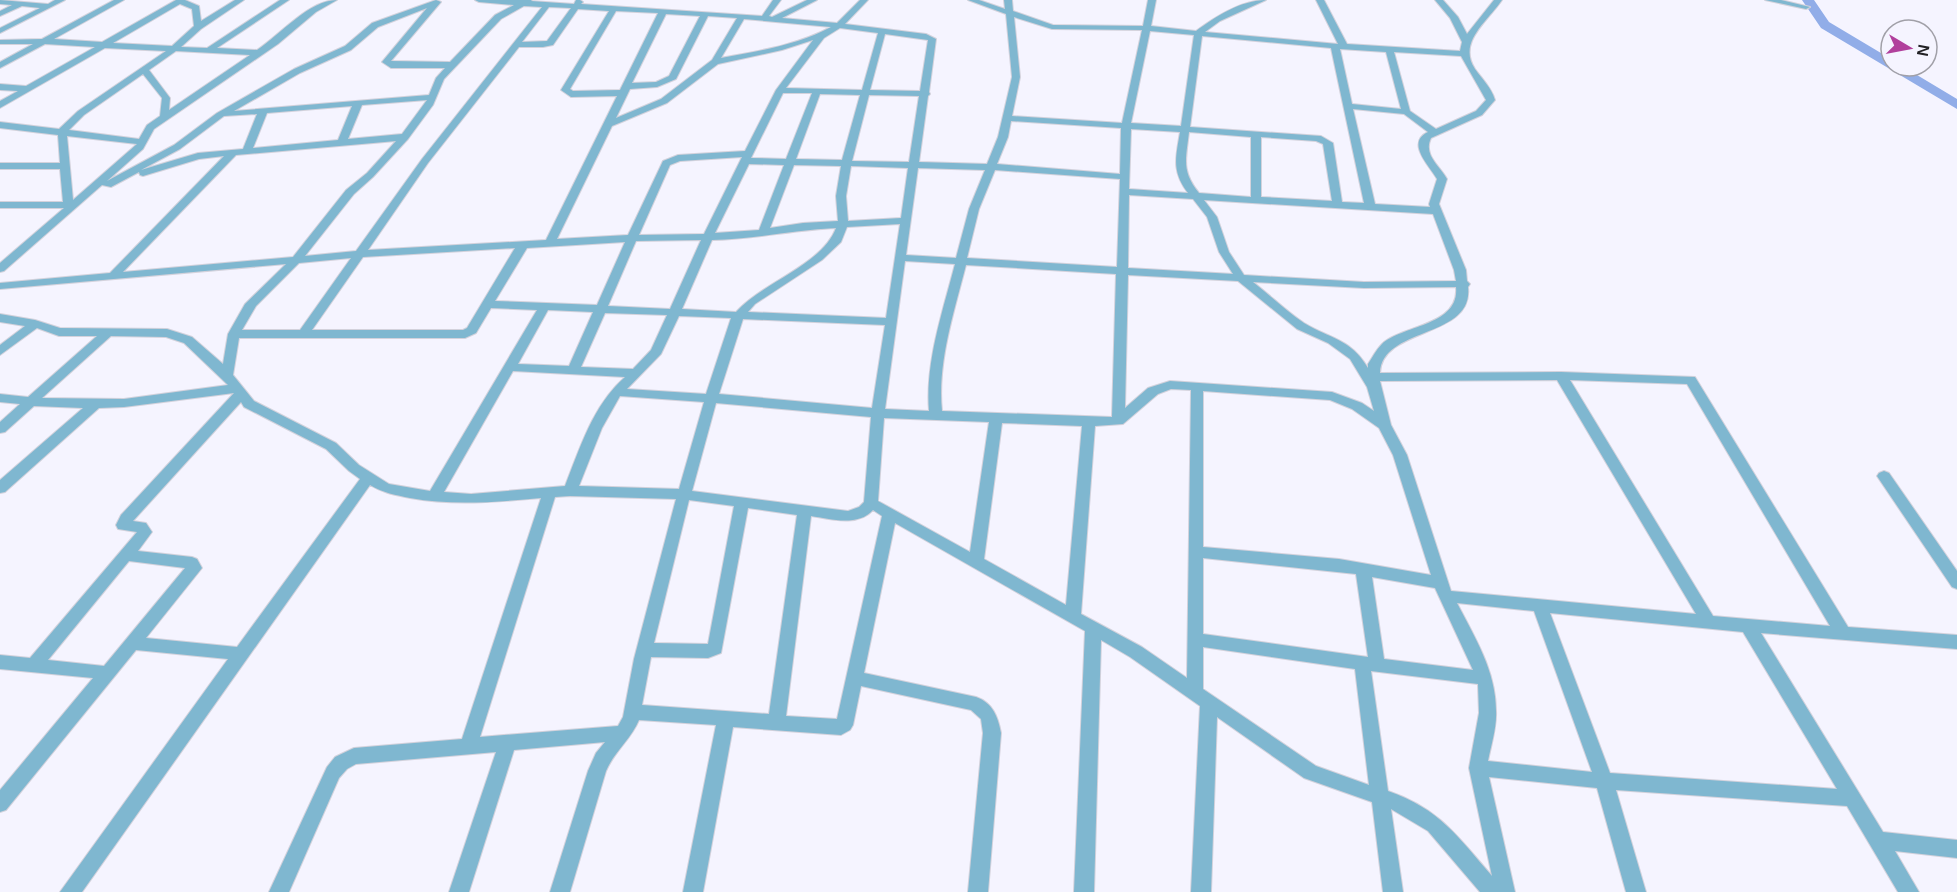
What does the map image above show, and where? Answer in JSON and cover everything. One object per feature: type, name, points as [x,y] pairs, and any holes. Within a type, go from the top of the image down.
[{"type":"street","points":[[0,31],[61,0]]},
{"type":"street","points":[[0,65],[120,0]]},
{"type":"street","points":[[62,132],[81,113],[175,48],[198,27],[240,0]]},
{"type":"street","points":[[209,50],[285,0]]},
{"type":"street","points":[[0,269],[68,207],[90,192],[143,142],[144,134],[150,127],[259,53],[313,10],[333,0]]},
{"type":"street","points":[[0,318],[35,324],[58,332],[167,333],[188,340],[227,375],[249,404],[331,446],[385,488],[434,497],[471,499],[570,491],[685,495],[848,516],[864,511],[871,503],[878,413],[926,94],[932,39],[926,36],[742,16],[479,0]]},
{"type":"street","points":[[516,44],[550,43],[581,0]]},
{"type":"street","points":[[633,11],[642,0]]},
{"type":"street","points":[[681,12],[690,0]]},
{"type":"street","points":[[767,19],[777,0]]},
{"type":"street","points":[[767,19],[813,0]]},
{"type":"street","points":[[715,62],[782,48],[821,36],[839,26],[864,0]]},
{"type":"street","points":[[972,0],[1037,24],[1067,29],[1146,28],[1339,46],[1464,54]]},
{"type":"street","points":[[936,416],[934,395],[942,338],[974,209],[1007,118],[1016,77],[1008,0]]},
{"type":"street","points":[[1118,421],[1120,270],[1126,192],[1126,127],[1152,0]]},
{"type":"street","points":[[1262,0],[1217,19],[1198,33],[1180,165],[1184,181],[1198,196],[1212,217],[1224,252],[1241,278],[1301,326],[1332,340],[1354,357],[1373,382]]},
{"type":"street","points":[[1320,0],[1339,46],[1348,106],[1370,206]]},
{"type":"street","points":[[1439,0],[1454,17],[1466,41]]},
{"type":"street","points":[[1498,0],[1466,41],[1464,54],[1466,62],[1491,100],[1479,113],[1427,136],[1423,148],[1424,155],[1442,179],[1435,198],[1437,211],[1464,284],[1463,297],[1456,310],[1445,319],[1387,346],[1374,364],[1373,382],[1384,425],[1400,455],[1443,590],[1484,678],[1488,713],[1478,768],[1505,892]]},
{"type":"street","points":[[1769,0],[1806,7],[1797,0]]},
{"type":"street","points":[[0,105],[180,1],[196,8],[198,27]]},
{"type":"street","points":[[438,1],[386,62],[391,65],[453,65]]},
{"type":"street","points":[[107,185],[177,147],[220,115],[297,71],[348,48],[375,25],[438,1]]},
{"type":"street","points":[[0,2],[24,2],[49,6]]},
{"type":"street","points":[[0,14],[24,2]]},
{"type":"street","points":[[227,375],[234,334],[251,304],[295,261],[350,192],[370,175],[405,137],[429,105],[440,78],[498,17],[526,2]]},
{"type":"street","points":[[303,335],[425,161],[547,5]]},
{"type":"street","points":[[613,9],[565,90],[572,94],[624,90],[659,84],[673,77],[705,14]]},
{"type":"street","points":[[549,244],[663,12]]},
{"type":"street","points":[[606,125],[664,101],[715,62],[742,16]]},
{"type":"street","points":[[560,892],[597,771],[602,759],[623,733],[633,712],[645,650],[685,495],[711,398],[738,316],[751,302],[818,258],[837,240],[843,224],[841,196],[846,164],[882,31]]},
{"type":"street","points":[[570,491],[599,420],[616,393],[634,373],[649,363],[675,314],[709,235],[780,90],[821,36]]},
{"type":"street","points":[[0,42],[44,41],[259,53]]},
{"type":"street","points":[[1389,49],[1406,112]]},
{"type":"street","points":[[144,69],[166,98],[164,118]]},
{"type":"street","points":[[0,87],[28,89]]},
{"type":"street","points":[[780,90],[926,94]]},
{"type":"street","points":[[763,234],[818,91]]},
{"type":"street","points":[[220,115],[431,98]]},
{"type":"street","points":[[342,143],[358,103]]},
{"type":"street","points":[[1348,106],[1406,112],[1434,132]]},
{"type":"street","points":[[247,151],[263,111]]},
{"type":"street","points":[[1007,118],[1325,140],[1328,143],[1337,204]]},
{"type":"street","points":[[0,125],[143,142]]},
{"type":"street","points":[[62,132],[68,207]]},
{"type":"street","points":[[1256,134],[1256,200]]},
{"type":"street","points":[[90,192],[180,160],[234,152],[405,137]]},
{"type":"street","points":[[112,277],[234,152]]},
{"type":"street","points":[[573,371],[666,163],[678,158],[748,158],[790,163],[991,166],[1126,177]]},
{"type":"street","points":[[0,166],[66,166]]},
{"type":"street","points":[[1126,192],[1437,211]]},
{"type":"street","points":[[0,205],[68,207]]},
{"type":"street","points":[[0,286],[361,254],[634,238],[763,234],[803,226],[906,221]]},
{"type":"street","points":[[234,334],[456,336],[472,330],[522,246]]},
{"type":"street","points":[[902,258],[1364,285],[1464,284]]},
{"type":"street","points":[[488,304],[892,322]]},
{"type":"street","points":[[434,497],[545,306]]},
{"type":"street","points":[[0,351],[35,324]]},
{"type":"street","points":[[0,429],[34,402],[107,333]]},
{"type":"street","points":[[508,367],[634,373]]},
{"type":"street","points":[[1373,382],[1561,376],[1691,380],[1843,633]]},
{"type":"street","points":[[1561,376],[1709,623]]},
{"type":"street","points":[[616,393],[711,398],[878,413],[1089,422],[1118,421],[1153,391],[1170,385],[1197,386],[1332,396],[1357,406],[1384,425]]},
{"type":"street","points":[[1197,386],[1196,639],[1202,697],[1201,892]]},
{"type":"street","points":[[0,398],[34,402],[95,404],[239,391]]},
{"type":"street","points":[[34,665],[146,532],[141,527],[123,525],[126,519],[239,391]]},
{"type":"street","points":[[0,488],[95,404]]},
{"type":"street","points":[[976,562],[996,418]]},
{"type":"street","points":[[1072,616],[1089,422]]},
{"type":"street","points":[[1884,476],[1957,583]]},
{"type":"street","points":[[70,892],[369,477]]},
{"type":"street","points":[[469,745],[550,492]]},
{"type":"street","points":[[645,650],[708,651],[715,648],[742,502]]},
{"type":"street","points":[[871,503],[1136,652],[1310,772],[1381,795],[1404,805],[1435,825],[1493,892]]},
{"type":"street","points":[[776,723],[805,510]]},
{"type":"street","points":[[633,712],[841,727],[890,514]]},
{"type":"street","points":[[1196,552],[1363,569],[1443,590],[1540,606],[1709,623],[1957,642]]},
{"type":"street","points":[[0,804],[194,568],[192,563],[126,555]]},
{"type":"street","points":[[1363,569],[1381,795],[1393,892]]},
{"type":"street","points":[[1540,606],[1604,781],[1636,892]]},
{"type":"street","points":[[1748,626],[1850,798],[1909,892]]},
{"type":"street","points":[[1084,892],[1093,628]]},
{"type":"street","points":[[1196,639],[1484,678]]},
{"type":"street","points":[[133,643],[242,654]]},
{"type":"street","points":[[0,662],[108,673]]},
{"type":"street","points":[[854,678],[976,704],[989,716],[992,733],[978,892]]},
{"type":"street","points":[[693,892],[726,719]]},
{"type":"street","points":[[279,892],[333,773],[341,763],[354,756],[623,733]]},
{"type":"street","points":[[459,892],[508,742]]},
{"type":"street","points":[[1478,768],[1604,781],[1850,798]]},
{"type":"street","points":[[1876,840],[1957,849]]},
{"type":"waterway","points":[[1808,0],[1825,25],[1879,58]]},
{"type":"waterway","points":[[1913,78],[1957,105]]}]
